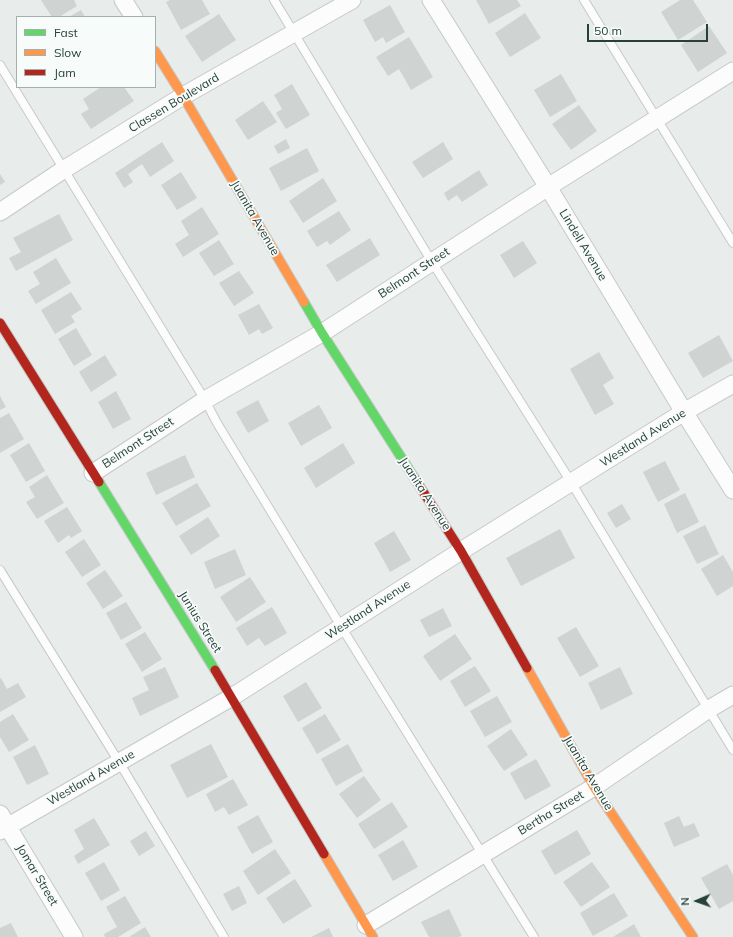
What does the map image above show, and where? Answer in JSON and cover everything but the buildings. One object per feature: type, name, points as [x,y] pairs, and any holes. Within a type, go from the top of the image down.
[{"type":"street","points":[[123,0],[133,16]]},
{"type":"street","name":"Classen Boulevard","points":[[0,212],[63,170],[183,96],[352,0]]},
{"type":"street","name":"Lindell Avenue","points":[[431,0],[548,187],[733,490]]},
{"type":"street","name":"Juanita Avenue","points":[[156,53],[322,333],[461,551],[594,787],[693,937]]},
{"type":"street","name":"Belmont Street","points":[[93,473],[205,400],[322,333],[548,187],[733,71]]},
{"type":"street","name":"Junius Street","points":[[0,323],[232,697],[370,931]]},
{"type":"street","name":"Westland Avenue","points":[[3,824],[119,762],[232,697],[571,482],[684,412],[733,384]]},
{"type":"street","name":"Bertha Street","points":[[370,931],[482,854],[594,787],[709,709],[733,695]]},
{"type":"street","name":"Jomar Street","points":[[3,824],[74,937]]},
{"type":"lane","points":[[274,0],[432,262],[571,482],[733,750]]},
{"type":"lane","points":[[584,0],[733,243]]},
{"type":"lane","points":[[0,66],[205,400],[217,423],[342,628],[534,937]]},
{"type":"lane","points":[[0,570],[119,762],[224,937]]},
{"type":"traffic: fast","points":[[304,302],[322,333],[415,479]]},
{"type":"traffic: fast","points":[[99,482],[215,670]]},
{"type":"traffic: slow","points":[[156,53],[304,302]]},
{"type":"traffic: slow","points":[[527,668],[594,787],[693,937]]},
{"type":"traffic: slow","points":[[324,854],[373,937]]},
{"type":"traffic: jam","points":[[0,323],[99,482]]},
{"type":"traffic: jam","points":[[415,479],[461,551],[527,668]]},
{"type":"traffic: jam","points":[[215,670],[324,854]]}]
